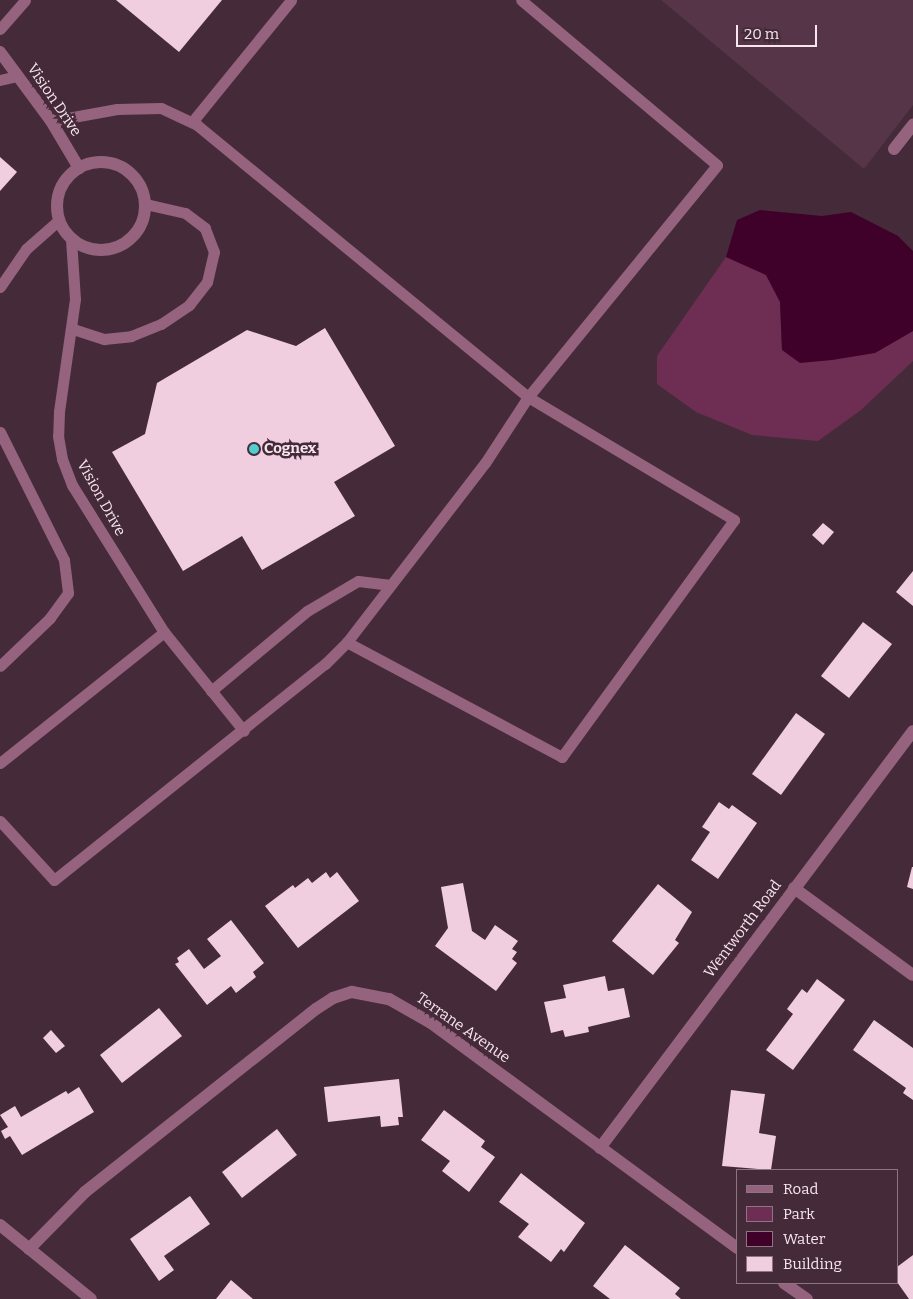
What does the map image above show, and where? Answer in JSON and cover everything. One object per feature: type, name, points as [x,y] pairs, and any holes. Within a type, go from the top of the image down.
[{"type":"street","name":"Vision Drive","points":[[0,52],[51,121],[79,168]]},
{"type":"street","points":[[894,149],[913,125]]},
{"type":"street","points":[[59,220],[57,201],[61,188],[79,168],[108,163],[122,167],[142,189],[145,204],[137,232],[113,249],[98,251],[71,239]]},
{"type":"street","name":"Vision Drive","points":[[59,220],[71,239]]},
{"type":"street","name":"Wentworth Road","points":[[600,1148],[913,731]]},
{"type":"street","points":[[794,888],[913,975]]},
{"type":"street","name":"Terrane Avenue","points":[[29,1249],[85,1192],[277,1039],[333,998],[352,992],[372,993],[408,1008],[736,1247]]},
{"type":"street","points":[[0,1225],[91,1299]]},
{"type":"street","points":[[785,1284],[807,1299]]},
{"type":"lane","points":[[0,29],[25,0]]},
{"type":"lane","points":[[192,122],[291,0]]},
{"type":"lane","points":[[0,820],[54,880],[304,683],[347,642],[485,463],[528,396],[717,165],[522,0]]},
{"type":"lane","points":[[0,80],[18,76]]},
{"type":"lane","points":[[51,121],[138,108],[160,108],[192,122],[528,396],[734,520],[562,757],[347,642]]},
{"type":"lane","points":[[73,329],[104,339],[131,336],[161,324],[182,310],[207,282],[214,252],[205,228],[185,213],[145,204]]},
{"type":"lane","points":[[0,287],[26,249],[59,220]]},
{"type":"lane","name":"Vision Drive","points":[[71,239],[75,299],[73,329],[59,412],[58,436],[62,459],[72,485],[164,632],[244,731]]},
{"type":"lane","points":[[0,432],[64,560],[68,593],[50,618],[0,666]]},
{"type":"lane","points":[[211,691],[316,606],[358,581],[391,585]]},
{"type":"lane","points":[[0,763],[164,632]]},
{"type":"shaded area","points":[[661,0],[913,0],[913,105],[864,169]]},
{"type":"green space","points":[[726,257],[766,275],[780,302],[782,350],[875,353],[913,331],[913,361],[861,410],[818,441],[752,435],[696,412],[657,384],[657,356]]},
{"type":"water","points":[[760,210],[822,216],[851,212],[898,236],[913,251],[913,331],[875,353],[832,360],[800,363],[782,350],[780,302],[766,275],[726,257],[737,220]]},
{"type":"building","points":[[116,0],[222,0],[179,52]]},
{"type":"building","points":[[0,157],[17,172],[0,191]]},
{"type":"building","name":"Cognex","points":[[325,328],[395,446],[334,482],[355,516],[262,570],[242,536],[183,571],[112,452],[145,434],[157,383],[247,330],[296,346]]},
{"type":"building","points":[[823,523],[834,532],[823,545],[812,535]]},
{"type":"building","points":[[913,571],[913,606],[896,592]]},
{"type":"building","points":[[863,622],[892,644],[849,698],[821,676]]},
{"type":"building","points":[[796,713],[825,734],[781,795],[752,774]]},
{"type":"building","points":[[719,802],[729,809],[732,805],[757,823],[718,879],[691,860],[710,832],[702,827]]},
{"type":"building","points":[[913,867],[913,889],[907,887]]},
{"type":"building","points":[[326,872],[330,878],[337,872],[359,901],[298,948],[265,906],[293,885],[295,888],[308,878],[312,883]]},
{"type":"building","points":[[463,883],[472,931],[485,940],[495,925],[518,941],[512,949],[517,952],[512,959],[517,963],[496,991],[435,946],[448,928],[441,887]]},
{"type":"building","points":[[658,884],[692,912],[675,940],[679,943],[653,975],[612,941]]},
{"type":"building","points":[[231,920],[264,963],[253,972],[256,977],[236,993],[231,986],[207,1005],[175,964],[179,962],[177,958],[189,949],[204,969],[221,956],[207,939]]},
{"type":"building","points":[[605,976],[608,991],[624,988],[630,1017],[588,1027],[589,1032],[565,1037],[563,1030],[551,1033],[544,1002],[566,998],[563,985]]},
{"type":"building","points":[[817,979],[845,1000],[793,1070],[766,1050],[793,1014],[787,1009],[802,989],[807,993]]},
{"type":"building","points":[[159,1008],[182,1036],[122,1083],[100,1055]]},
{"type":"building","points":[[874,1020],[913,1048],[913,1100],[903,1093],[906,1088],[853,1050]]},
{"type":"building","points":[[51,1030],[65,1046],[56,1053],[43,1038]]},
{"type":"building","points":[[399,1079],[403,1117],[398,1117],[399,1125],[381,1127],[380,1116],[328,1122],[324,1087]]},
{"type":"building","points":[[79,1087],[94,1112],[22,1155],[10,1136],[5,1139],[1,1131],[8,1127],[0,1115],[15,1106],[21,1117],[66,1091],[68,1094]]},
{"type":"building","points":[[731,1090],[765,1094],[759,1133],[776,1136],[771,1169],[722,1166]]},
{"type":"building","points":[[444,1110],[485,1141],[481,1147],[495,1157],[469,1192],[442,1171],[450,1161],[421,1140]]},
{"type":"building","points":[[277,1129],[297,1155],[242,1198],[222,1172]]},
{"type":"building","points":[[521,1173],[585,1223],[564,1252],[561,1249],[551,1262],[518,1237],[529,1224],[499,1202]]},
{"type":"building","points":[[190,1196],[210,1224],[164,1256],[174,1270],[159,1281],[130,1239]]},
{"type":"building","points":[[625,1245],[680,1288],[675,1294],[681,1299],[610,1299],[593,1286]]},
{"type":"building","points":[[913,1255],[913,1299],[909,1299],[898,1283],[898,1266]]},
{"type":"building","points":[[231,1280],[253,1299],[216,1299]]},
{"type":"place","name":"Cognex","points":[[254,449]]}]
